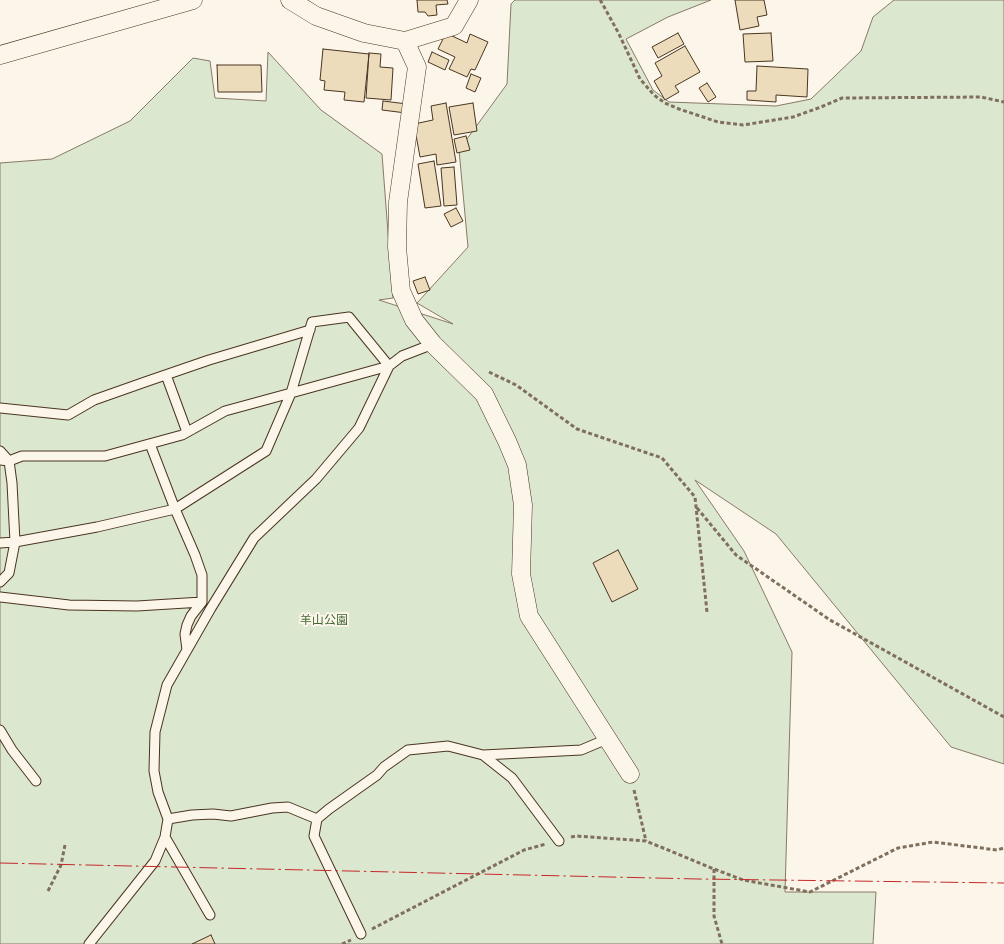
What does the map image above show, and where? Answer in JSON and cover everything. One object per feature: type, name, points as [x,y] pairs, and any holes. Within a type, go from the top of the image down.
[{"type":"street","points":[[0,55],[194,0]]},
{"type":"street","points":[[290,0],[316,16],[364,33],[405,41],[454,26],[469,0]]},
{"type":"street","points":[[405,41],[417,66],[398,202],[398,256],[401,291],[414,320],[433,344],[484,394],[507,441],[517,464],[522,497],[521,574],[529,616],[630,774]]},
{"type":"lane","points":[[0,543],[16,542],[97,527],[175,509],[266,451],[290,393],[312,322],[349,317],[390,366]]},
{"type":"lane","points":[[0,408],[68,414],[94,400],[209,360],[310,330]]},
{"type":"lane","points":[[89,944],[155,861],[165,837],[168,819],[158,792],[154,771],[155,732],[167,685],[211,608],[254,538],[316,479],[359,428],[390,366],[402,356],[433,344]]},
{"type":"lane","points":[[4,460],[22,456],[105,456],[182,435],[225,411],[390,366]]},
{"type":"lane","points":[[166,375],[187,432]]},
{"type":"lane","points":[[150,444],[202,575],[202,602],[191,616],[187,626],[185,634],[187,650]]},
{"type":"lane","points":[[0,451],[12,483],[16,542],[9,572],[0,582]]},
{"type":"lane","points":[[0,597],[69,605],[137,606],[202,602]]},
{"type":"lane","points":[[0,730],[12,750],[36,781]]},
{"type":"lane","points":[[362,934],[314,836],[317,819],[329,809],[377,776],[384,767],[408,750],[448,746],[483,755],[581,750],[607,739]]},
{"type":"lane","points":[[483,755],[512,778],[559,841]]},
{"type":"lane","points":[[168,819],[192,815],[213,814],[231,816],[272,808],[288,807],[317,819]]},
{"type":"lane","points":[[165,837],[210,915]]},
{"type":"path","points":[[600,0],[640,78],[654,94],[679,109],[718,122],[743,125],[793,117],[842,98],[981,97],[1004,102]]},
{"type":"path","points":[[482,369],[516,385],[576,429],[662,458],[695,497],[708,612]]},
{"type":"path","points":[[696,508],[736,555],[830,620],[1004,717]]},
{"type":"path","points":[[630,774],[646,841]]},
{"type":"path","points":[[342,944],[524,850],[576,836],[646,841],[743,880],[810,892],[898,848],[934,842],[997,850],[1004,848]]},
{"type":"path","points":[[48,891],[61,865],[65,845]]},
{"type":"path","points":[[714,869],[714,916],[722,944]]},
{"type":"green space","name":"羊山公園","points":[[515,0],[711,0],[668,17],[626,39],[653,90],[669,102],[776,106],[811,99],[861,51],[873,17],[894,0],[1004,0],[1004,764],[951,747],[776,534],[695,480],[744,551],[792,652],[785,892],[876,892],[873,944],[0,944],[0,163],[52,159],[130,121],[193,58],[210,61],[215,98],[266,101],[268,52],[321,110],[382,154],[393,298],[379,300],[453,324],[417,303],[468,247],[459,150],[507,84],[511,4]]},
{"type":"building","points":[[417,0],[447,0],[448,4],[436,5],[437,15],[428,16],[425,12],[418,12]]},
{"type":"building","points":[[735,0],[764,0],[767,15],[757,17],[759,26],[740,30]]},
{"type":"building","points":[[446,33],[467,43],[470,34],[488,42],[475,70],[471,69],[467,77],[449,69],[455,57],[438,49]]},
{"type":"building","points":[[678,33],[684,44],[658,58],[652,47]]},
{"type":"building","points":[[771,33],[773,61],[745,62],[743,34]]},
{"type":"building","points":[[685,46],[700,72],[675,86],[679,92],[665,100],[654,81],[662,76],[655,63]]},
{"type":"building","points":[[323,49],[369,54],[364,102],[344,100],[345,92],[324,90],[325,81],[320,80]]},
{"type":"building","points":[[432,52],[449,60],[445,70],[428,62]]},
{"type":"building","points":[[369,53],[381,54],[380,67],[393,68],[391,100],[366,98]]},
{"type":"building","points":[[217,65],[261,65],[262,92],[218,92]]},
{"type":"building","points":[[757,66],[808,69],[807,97],[776,95],[776,102],[747,100],[747,91],[756,91]]},
{"type":"building","points":[[471,74],[481,78],[475,92],[466,88]]},
{"type":"building","points":[[707,83],[716,97],[708,102],[699,88]]},
{"type":"building","points":[[383,101],[407,104],[406,113],[382,110]]},
{"type":"building","points":[[446,103],[456,162],[437,165],[436,154],[420,157],[414,124],[433,120],[431,106]]},
{"type":"building","points":[[473,103],[477,131],[454,135],[449,107]]},
{"type":"building","points":[[466,136],[470,150],[457,153],[454,139]]},
{"type":"building","points":[[434,161],[441,206],[425,208],[418,164]]},
{"type":"building","points":[[454,167],[457,205],[444,206],[441,168]]},
{"type":"building","points":[[456,208],[463,221],[451,227],[444,214]]},
{"type":"building","points":[[425,277],[430,290],[418,294],[413,281]]},
{"type":"building","points":[[618,550],[638,589],[612,602],[593,563]]},
{"type":"building","points":[[211,935],[215,944],[192,944]]},
{"type":"power","points":[[0,863],[698,879],[1004,883]]}]
